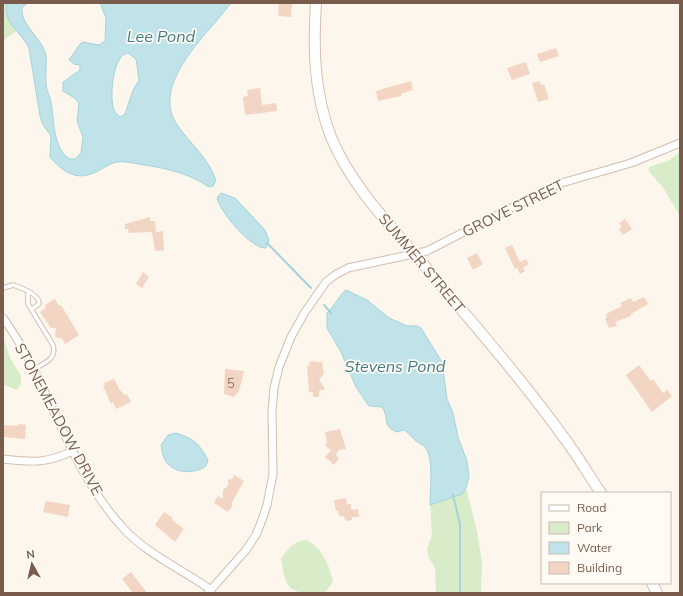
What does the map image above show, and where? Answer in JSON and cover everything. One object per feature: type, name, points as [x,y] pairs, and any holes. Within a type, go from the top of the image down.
[{"type":"main road","name":"SUMMER STREET","points":[[316,3],[314,57],[316,80],[331,137],[342,160],[370,201],[531,394],[563,436],[600,492]]},
{"type":"main road","points":[[652,584],[657,593]]},
{"type":"street","name":"GROVE STREET","points":[[210,591],[235,564],[256,536],[268,505],[273,474],[272,411],[274,388],[285,350],[305,312],[326,282],[341,271],[356,266],[415,254],[438,245],[558,184],[630,163],[680,143]]},
{"type":"street","name":"STONEMEADOW DRIVE","points":[[3,318],[34,369],[73,451],[98,496],[124,528],[151,552],[210,591]]},
{"type":"street","points":[[3,459],[41,462],[55,459],[73,451]]},
{"type":"lane","points":[[3,288],[13,285],[37,296],[40,300],[39,304],[32,309]]},
{"type":"lane","points":[[28,293],[27,300],[55,351],[55,354],[50,360],[34,369]]},
{"type":"green space","points":[[3,3],[7,3],[9,19],[16,31],[3,41]]},
{"type":"green space","points":[[680,152],[680,216],[664,189],[648,170],[651,166],[668,161]]},
{"type":"green space","points":[[3,336],[10,358],[21,376],[21,385],[16,390],[3,384]]},
{"type":"green space","points":[[466,488],[477,531],[482,562],[481,593],[436,593],[435,568],[428,556],[427,548],[432,535],[430,505],[462,494]]},
{"type":"green space","points":[[306,540],[317,547],[321,552],[330,570],[333,582],[325,593],[304,593],[297,591],[288,585],[285,579],[281,558],[294,544]]},
{"type":"water","name":"Lee Pond","points":[[7,3],[28,3],[22,7],[22,14],[24,20],[41,43],[46,56],[46,86],[51,102],[57,141],[64,155],[70,159],[75,159],[81,153],[83,137],[77,121],[79,104],[76,99],[63,91],[63,82],[80,70],[80,65],[74,64],[69,60],[80,44],[83,42],[99,45],[105,41],[106,18],[100,3],[231,3],[185,60],[176,77],[171,94],[171,110],[178,126],[209,165],[216,181],[213,186],[209,187],[175,171],[128,162],[109,164],[98,171],[84,176],[71,174],[60,167],[50,157],[51,136],[42,123],[40,116],[29,48],[10,22],[6,10]],"holes":[[[128,53],[136,59],[139,80],[133,90],[125,114],[120,117],[114,110],[112,101],[112,85],[116,68],[123,55]]]},
{"type":"water","points":[[221,193],[235,198],[265,230],[269,240],[266,248],[252,243],[237,229],[219,204],[217,198]]},
{"type":"water","name":"Stevens Pond","points":[[346,290],[367,300],[389,318],[407,326],[417,326],[421,328],[442,362],[447,399],[453,413],[458,437],[467,461],[469,477],[466,488],[462,494],[430,505],[431,466],[430,458],[425,447],[404,430],[397,432],[392,430],[387,424],[382,407],[369,406],[356,387],[341,352],[327,328],[327,313]]},
{"type":"water","points":[[176,433],[192,440],[202,449],[208,460],[206,466],[189,472],[177,470],[167,463],[163,456],[161,445],[168,435]]},
{"type":"building","points":[[279,3],[292,3],[291,17],[278,16]]},
{"type":"building","points":[[556,48],[559,56],[540,62],[537,54]]},
{"type":"building","points":[[526,62],[530,74],[512,80],[507,68]]},
{"type":"building","points":[[411,81],[413,90],[401,94],[401,96],[378,101],[376,91]]},
{"type":"building","points":[[540,81],[541,85],[544,84],[549,99],[538,102],[532,83]]},
{"type":"building","points":[[260,88],[262,105],[276,103],[277,111],[245,115],[243,97],[248,96],[247,90]]},
{"type":"building","points":[[150,217],[150,221],[155,221],[156,232],[163,231],[164,250],[155,251],[152,232],[129,233],[128,229],[125,229],[125,224]]},
{"type":"building","points":[[625,219],[632,229],[623,235],[619,229],[622,227],[619,223]]},
{"type":"building","points":[[512,245],[520,262],[526,259],[529,264],[523,268],[525,271],[520,274],[517,268],[515,269],[505,248]]},
{"type":"building","points":[[477,253],[483,264],[473,270],[467,258]]},
{"type":"building","points":[[143,272],[149,277],[142,288],[136,284]]},
{"type":"building","points":[[644,297],[648,304],[631,314],[631,316],[615,322],[617,326],[609,328],[605,318],[607,317],[606,314],[622,306],[620,303],[631,298],[633,302]]},
{"type":"building","points":[[55,299],[59,306],[61,305],[79,335],[65,344],[62,338],[57,338],[55,335],[56,328],[51,328],[40,312],[46,308],[45,305]]},
{"type":"building","points":[[309,362],[322,362],[324,374],[319,379],[325,389],[319,391],[319,397],[313,397],[313,392],[309,392],[307,366],[310,366]]},
{"type":"building","points":[[639,365],[651,381],[653,379],[663,393],[667,390],[672,396],[652,412],[626,375]]},
{"type":"building","points":[[225,369],[244,371],[239,391],[234,397],[224,394]]},
{"type":"building","points":[[114,379],[119,389],[125,395],[127,394],[131,402],[116,409],[113,402],[111,404],[103,386],[105,385],[104,383]]},
{"type":"building","points":[[19,424],[26,425],[25,439],[3,437],[3,425],[18,426]]},
{"type":"building","points":[[340,429],[346,449],[339,450],[336,455],[339,458],[334,465],[325,457],[331,450],[324,445],[327,444],[325,432]]},
{"type":"building","points":[[234,475],[244,481],[231,504],[233,505],[228,512],[214,503],[218,496],[223,499],[223,490],[228,486],[228,480],[232,479]]},
{"type":"building","points":[[346,498],[347,504],[351,504],[351,510],[358,509],[359,517],[352,517],[352,520],[346,521],[343,516],[339,516],[338,511],[336,511],[334,500]]},
{"type":"building","points":[[46,501],[70,505],[68,517],[43,512]]},
{"type":"building","points":[[164,512],[173,518],[172,520],[184,529],[175,542],[155,525]]},
{"type":"building","points":[[131,572],[147,593],[133,593],[122,579]]},
{"type":"waterway","points":[[267,243],[311,288]]},
{"type":"waterway","points":[[324,305],[331,313]]},
{"type":"waterway","points":[[453,495],[460,524],[460,593]]}]
